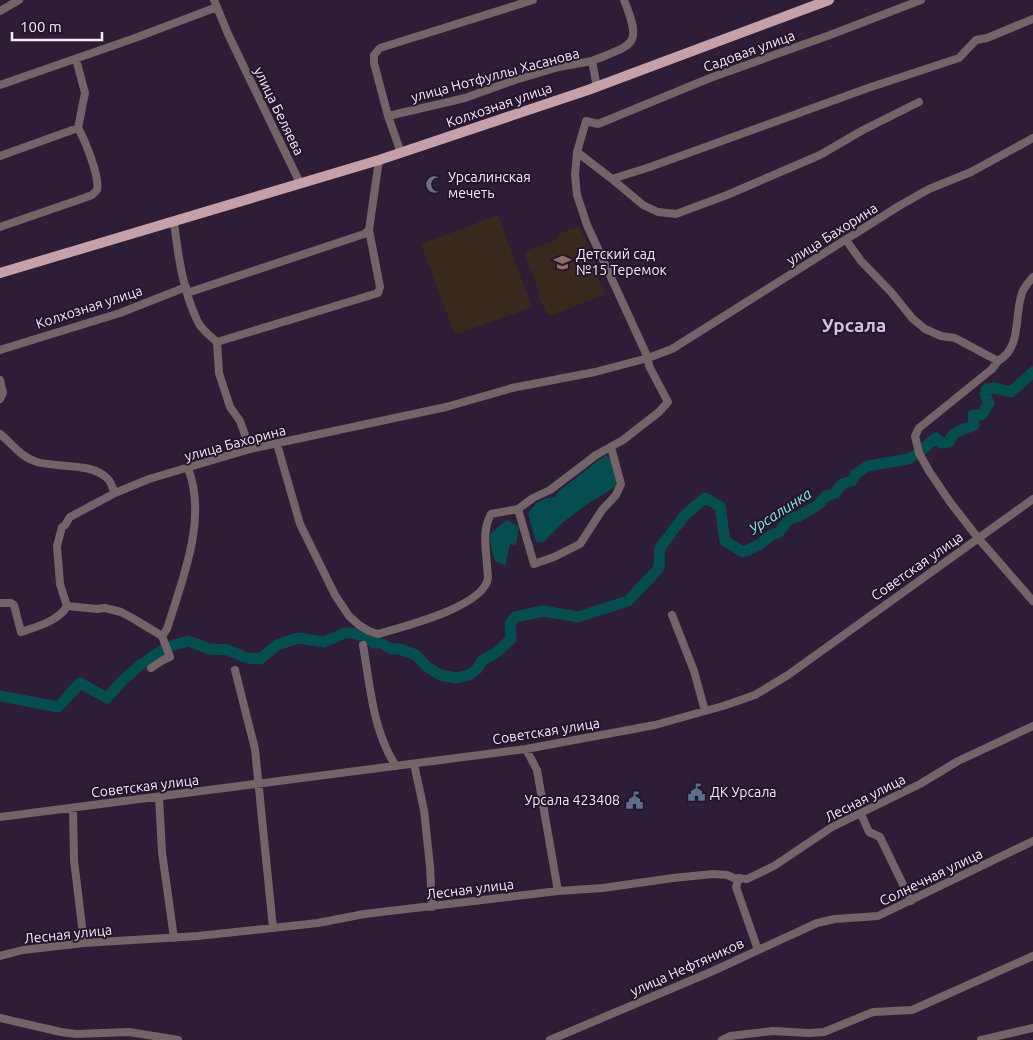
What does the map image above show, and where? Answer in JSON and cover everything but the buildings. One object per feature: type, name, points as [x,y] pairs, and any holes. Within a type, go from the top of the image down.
[{"type":"main road","name":"Колхозная улица","points":[[0,273],[401,153],[597,87],[828,0]]},
{"type":"street","points":[[0,11],[19,0]]},
{"type":"street","points":[[401,153],[388,116],[374,64],[374,55],[380,48],[533,0]]},
{"type":"street","points":[[592,61],[628,46],[633,40],[634,31],[624,0]]},
{"type":"street","name":"Садовая улица","points":[[578,152],[586,121],[598,124],[710,78],[921,0]]},
{"type":"street","points":[[0,85],[76,59],[216,4]]},
{"type":"street","name":"улица Беляева","points":[[216,4],[300,183]]},
{"type":"street","points":[[612,179],[868,88],[959,58],[976,40],[987,38],[1033,19]]},
{"type":"street","points":[[0,227],[92,195],[97,190],[96,176],[83,137],[78,128],[85,93],[76,59]]},
{"type":"street","name":"улица Нотфуллы Хасанова","points":[[388,116],[465,98],[559,67],[592,61],[597,87]]},
{"type":"street","points":[[578,152],[643,205],[658,212],[676,214],[727,195],[820,155],[863,130],[919,102]]},
{"type":"street","points":[[0,156],[78,128]]},
{"type":"street","name":"улица Бахорина","points":[[67,606],[60,584],[57,546],[62,526],[65,525],[70,517],[115,493],[150,479],[250,449],[446,406],[512,388],[595,372],[648,358],[672,349],[929,189],[971,172],[1033,138]]},
{"type":"street","points":[[277,444],[300,524],[336,595],[349,616],[369,632],[378,634],[451,611],[480,590],[488,579],[485,543],[487,521],[491,514],[518,509],[533,498],[550,490],[596,455],[623,440],[659,412],[668,402],[649,366],[648,358],[587,224],[577,195],[575,175],[578,152]]},
{"type":"street","points":[[217,342],[378,293],[380,287],[369,230],[379,160]]},
{"type":"street","points":[[174,222],[187,290],[198,323],[206,334],[217,342]]},
{"type":"street","name":"Колхозная улица","points":[[0,350],[364,234],[369,230]]},
{"type":"street","points":[[846,240],[861,261],[891,292],[912,318],[925,329],[941,336],[955,338],[998,361]]},
{"type":"street","points":[[1033,277],[1022,291],[1015,337],[1009,351],[992,369],[920,428],[916,436],[920,453],[929,471],[950,502],[978,538],[1033,601]]},
{"type":"street","points":[[217,342],[219,373],[230,407],[240,421],[250,449]]},
{"type":"street","points":[[0,380],[3,393],[0,399]]},
{"type":"street","points":[[0,434],[23,456],[36,462],[79,467],[97,472],[108,479],[115,493]]},
{"type":"street","points":[[518,509],[534,564],[554,557],[580,544],[602,510],[619,489],[620,478],[611,447]]},
{"type":"street","points":[[162,636],[167,629],[190,556],[196,510],[194,487],[188,468]]},
{"type":"street","name":"Советская улица","points":[[0,818],[526,749],[655,725],[705,712],[755,695],[788,675],[1033,499]]},
{"type":"street","points":[[0,603],[11,603],[14,605],[21,632],[54,618],[61,614],[67,606],[112,610],[134,619],[162,636],[170,657],[151,668]]},
{"type":"street","points":[[672,615],[694,670],[705,712]]},
{"type":"street","points":[[363,645],[380,730],[388,753],[396,766]]},
{"type":"street","points":[[235,670],[255,749],[273,928]]},
{"type":"street","name":"Лесная улица","points":[[0,956],[23,950],[84,943],[174,938],[318,923],[364,914],[713,874],[747,879],[774,866],[832,827],[920,784],[958,761],[1033,726]]},
{"type":"street","points":[[526,749],[537,770],[558,891]]},
{"type":"street","points":[[414,764],[424,810],[432,907]]},
{"type":"street","points":[[159,797],[162,852],[174,938]]},
{"type":"street","points":[[73,808],[74,860],[84,943]]},
{"type":"street","points":[[861,814],[869,832],[880,837],[911,901]]},
{"type":"street","name":"Солнечная улица","points":[[835,919],[878,916],[1033,841]]},
{"type":"street","points":[[739,878],[736,887],[758,950]]},
{"type":"street","name":"улица Нефтяников","points":[[550,1040],[713,971],[818,923],[835,919]]},
{"type":"street","points":[[722,1040],[730,1036],[772,1031],[824,1032],[873,1012],[912,1010],[1033,956]]},
{"type":"street","points":[[0,1018],[62,1036],[129,1032],[147,1038],[178,1040]]},
{"type":"street","points":[[981,1040],[1033,1028]]},
{"type":"shaded area","points":[[498,215],[532,307],[455,335],[421,244]]},
{"type":"shaded area","name":"Детский сад №15 Теремок","points":[[579,226],[600,273],[597,275],[605,294],[552,316],[547,313],[539,299],[540,294],[524,252],[558,239],[557,235]]},
{"type":"shaded area","points":[[606,455],[611,460],[615,472],[617,484],[614,488],[563,522],[543,543],[536,542],[528,514],[533,506],[546,498],[555,497],[564,486]]},
{"type":"shaded area","points":[[507,520],[519,527],[516,545],[510,544],[505,566],[495,561],[491,548],[490,534]]},
{"type":"waterway","name":"Урсалинка","points":[[0,696],[58,707],[80,683],[107,698],[139,666],[167,647],[189,641],[209,649],[228,650],[247,658],[260,659],[277,645],[298,638],[324,642],[345,633],[364,635],[374,643],[381,643],[392,649],[399,649],[416,655],[425,665],[440,675],[456,678],[469,675],[477,669],[482,661],[497,652],[511,639],[510,624],[515,617],[543,611],[578,617],[628,601],[659,568],[660,548],[684,516],[705,498],[720,506],[725,541],[743,552],[759,545],[770,536],[779,532],[789,519],[799,516],[818,505],[826,496],[835,493],[842,484],[852,481],[856,474],[868,466],[908,459],[919,453],[936,438],[941,443],[949,442],[953,435],[974,425],[973,415],[982,415],[989,403],[985,394],[987,389],[995,388],[1011,392],[1033,372]]},
{"type":"place","name":"Урсалинская мечеть","points":[[434,185]]},
{"type":"place","name":"Детский сад №15 Теремок","points":[[562,262]]},
{"type":"place","name":"ДК Урсала","points":[[696,792]]},
{"type":"place","name":"Урсала 423408","points":[[634,800]]},
{"type":"district","name":"Урсала","points":[[854,325]]}]
